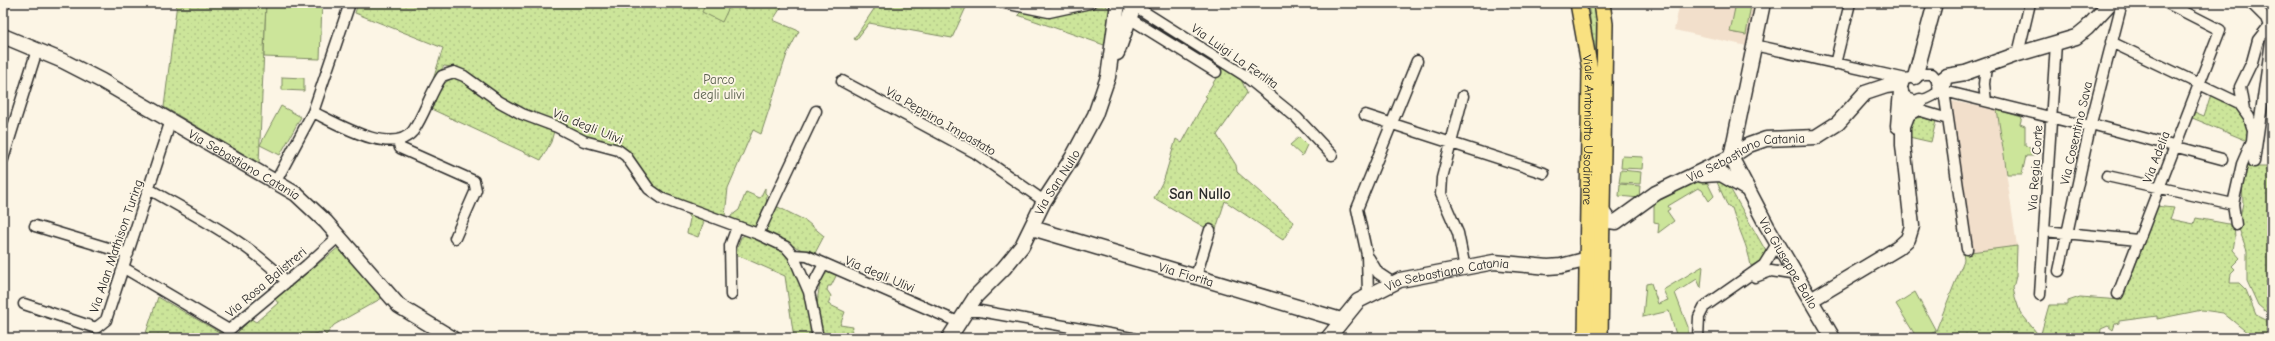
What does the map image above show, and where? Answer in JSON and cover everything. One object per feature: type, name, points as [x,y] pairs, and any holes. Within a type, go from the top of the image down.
[{"type":"main road","name":"Via San Nullo","points":[[949,338],[961,316],[984,286],[1013,259],[1032,228],[1044,201],[1072,158],[1095,115],[1108,77],[1119,32],[1118,3]]},
{"type":"main road","points":[[1119,32],[1129,18],[1133,3]]},
{"type":"main road","name":"Viale Antoniotto Usodimare","points":[[1600,338],[1605,24],[1602,3]]},
{"type":"main road","points":[[1731,157],[1763,3]]},
{"type":"main road","points":[[1811,300],[1898,248],[1908,239],[1911,233],[1912,220],[1903,146],[1898,127],[1906,83],[1935,3]]},
{"type":"main road","points":[[1942,88],[1986,66],[2081,34],[2110,3]]},
{"type":"main road","name":"Viale Antoniotto Usodimare","points":[[1581,7],[1590,70],[1586,338]]},
{"type":"main road","name":"Via Sebastiano Catania","points":[[3,36],[79,69],[171,120],[296,194],[339,236],[399,306],[452,338]]},
{"type":"main road","name":"Via Sebastiano Catania","points":[[1602,249],[1610,233],[1623,218],[1656,193],[1731,157],[1749,145],[1766,140],[1816,137],[1838,123],[1865,93],[1886,86],[1906,83]]},
{"type":"main road","points":[[1903,146],[1905,121],[1910,108],[1925,100]]},
{"type":"main road","name":"Via Giuseppe Ballo","points":[[1731,157],[1746,188],[1777,244],[1797,275],[1833,338]]},
{"type":"main road","points":[[1686,179],[1717,173],[1730,177],[1746,188]]},
{"type":"main road","points":[[1602,211],[1607,219],[1612,222],[1623,218]]},
{"type":"main road","name":"Via Fiorita","points":[[1032,228],[1341,320]]},
{"type":"main road","name":"Via Sebastiano Catania","points":[[1328,338],[1341,320],[1358,301],[1380,289],[1418,275],[1502,262],[1528,266],[1561,266],[1588,259]]},
{"type":"street","points":[[276,181],[313,112],[347,3]]},
{"type":"street","points":[[345,13],[350,3]]},
{"type":"street","points":[[1004,3],[1049,12],[1090,3]]},
{"type":"street","name":"Via Luigi La Ferlita","points":[[1133,3],[1244,75],[1297,118],[1332,155]]},
{"type":"street","points":[[1835,64],[1850,3]]},
{"type":"street","points":[[2018,54],[2030,3]]},
{"type":"street","name":"Via Cosentino Sava","points":[[2059,270],[2090,126],[2122,3]]},
{"type":"street","name":"Via Adelia","points":[[2118,294],[2220,30],[2167,3]]},
{"type":"street","points":[[2251,3],[2266,18],[2271,28],[2254,162]]},
{"type":"street","points":[[1129,18],[1216,72]]},
{"type":"street","points":[[2236,225],[2233,204],[2242,164],[2252,141],[2253,130],[2249,117],[2242,106],[2241,84],[2252,62],[2258,40],[2271,28]]},
{"type":"street","points":[[2111,42],[2242,106]]},
{"type":"street","name":"Via Regia Corte","points":[[2040,295],[2056,43]]},
{"type":"street","points":[[1754,45],[1835,64],[1906,83],[1932,74],[1942,88],[1967,249]]},
{"type":"street","points":[[3,159],[37,50]]},
{"type":"street","points":[[1380,289],[1367,255],[1357,209],[1417,61]]},
{"type":"street","points":[[1986,66],[1984,84],[1986,101]]},
{"type":"street","name":"Via degli Ulivi","points":[[398,140],[412,131],[442,76],[454,72],[473,80],[500,102],[522,114],[557,127],[584,141],[621,151],[649,189],[663,200],[758,234],[786,247],[794,255],[807,256],[824,264],[961,316]]},
{"type":"street","name":"Via Peppino Impastato","points":[[842,81],[974,152],[1044,201]]},
{"type":"street","points":[[1906,83],[1906,97],[1925,100],[1942,88]]},
{"type":"street","points":[[1942,88],[2051,118],[2090,126],[2222,159]]},
{"type":"street","points":[[1463,96],[1452,144],[1442,178],[1441,194],[1458,233],[1465,268]]},
{"type":"street","points":[[1905,121],[1910,114],[1918,110],[1948,119]]},
{"type":"street","points":[[758,234],[816,111]]},
{"type":"street","points":[[313,112],[378,139],[398,140],[400,148],[474,181],[476,190],[455,238]]},
{"type":"street","points":[[1365,115],[1544,173]]},
{"type":"street","name":"Via Alan Mathison Turing","points":[[24,304],[96,328],[106,320],[150,190],[171,120]]},
{"type":"street","points":[[2107,176],[2233,204]]},
{"type":"street","points":[[150,190],[249,248],[269,263],[288,282]]},
{"type":"street","points":[[34,226],[128,254]]},
{"type":"street","points":[[731,295],[730,246],[737,227]]},
{"type":"street","points":[[1196,276],[1210,230]]},
{"type":"street","points":[[2044,231],[2138,240]]},
{"type":"street","name":"Via Rosa Balistreri","points":[[124,268],[229,330],[288,282],[339,236]]},
{"type":"street","points":[[1698,338],[1697,324],[1702,310],[1709,303],[1764,266],[1777,244]]},
{"type":"street","points":[[794,255],[809,292],[818,338]]},
{"type":"street","points":[[1367,255],[1378,273],[1380,289]]},
{"type":"street","points":[[809,292],[824,264]]},
{"type":"street","points":[[1737,285],[1771,271],[1797,275]]},
{"type":"street","points":[[961,316],[980,311],[1132,338]]},
{"type":"shaded area","points":[[1680,3],[1756,3],[1747,46],[1674,30]]},
{"type":"shaded area","points":[[1952,101],[1997,110],[2017,246],[1973,252]]},
{"type":"green space","points":[[177,3],[266,3],[259,163],[164,107]]},
{"type":"green space","points":[[266,3],[322,3],[320,59],[264,57]]},
{"type":"green space","name":"Parco degli ulivi","points":[[358,3],[784,3],[773,20],[799,31],[787,54],[761,134],[753,130],[728,188],[725,216],[661,195],[637,168],[632,154],[622,147],[596,141],[509,105],[465,72],[453,67],[444,66],[432,83],[443,48],[355,13]]},
{"type":"green space","points":[[706,3],[731,3],[722,22],[702,12]]},
{"type":"green space","points":[[878,3],[968,3],[952,38],[869,23],[856,40],[854,39]]},
{"type":"green space","points":[[1588,3],[1598,3],[1596,252],[1596,67]]},
{"type":"green space","points":[[1736,3],[1751,5],[1746,35],[1730,32]]},
{"type":"green space","points":[[1104,5],[1112,10],[1107,46],[1018,15],[1021,12],[1056,16]]},
{"type":"green space","points":[[1223,67],[1241,79],[1247,93],[1217,135],[1236,165],[1237,172],[1294,222],[1283,240],[1225,201],[1216,229],[1207,226],[1204,227],[1154,198],[1164,179],[1176,139],[1182,143],[1207,97],[1205,96]]},
{"type":"green space","points":[[282,77],[304,78],[304,91],[282,90]]},
{"type":"green space","points":[[452,77],[460,79],[554,131],[551,142],[541,160],[429,108],[444,84]]},
{"type":"green space","points":[[2211,94],[2229,102],[2240,110],[2246,122],[2250,142],[2190,117],[2192,111],[2204,116]]},
{"type":"green space","points":[[281,106],[301,117],[280,155],[260,145]]},
{"type":"green space","points":[[1997,110],[2022,117],[2020,124],[2025,126],[2025,145],[2030,148],[2030,153],[2034,153],[2034,156],[2026,156],[2022,174],[2007,174]]},
{"type":"green space","points":[[1919,117],[1936,121],[1931,142],[1909,137],[1909,127],[1911,122],[1915,118]]},
{"type":"green space","points":[[1299,137],[1307,145],[1302,156],[1290,145]]},
{"type":"green space","points":[[2252,149],[2251,167],[2272,167],[2272,317],[2258,305],[2247,281],[2247,251],[2238,226],[2243,203],[2242,181],[2245,165]]},
{"type":"green space","points":[[1622,156],[1643,157],[1642,169],[1621,168]]},
{"type":"green space","points":[[1621,170],[1641,172],[1640,184],[1619,183]]},
{"type":"green space","points":[[1720,180],[1727,183],[1767,253],[1762,260],[1751,266],[1748,251],[1732,208],[1728,207],[1717,182]]},
{"type":"green space","points":[[1698,181],[1707,182],[1714,196],[1709,201],[1702,190],[1698,188],[1668,206],[1670,209],[1667,211],[1674,221],[1658,233],[1659,223],[1654,222],[1654,203]]},
{"type":"green space","points":[[1620,184],[1640,186],[1639,198],[1619,196]]},
{"type":"green space","points":[[765,188],[765,193],[767,195],[766,208],[757,229],[731,221],[731,216],[739,210],[746,192],[760,198]]},
{"type":"green space","points":[[776,206],[806,221],[824,236],[814,255],[764,233]]},
{"type":"green space","points":[[2156,206],[2174,208],[2170,219],[2194,224],[2196,218],[2234,225],[2235,238],[2233,250],[2240,258],[2232,266],[2235,269],[2231,273],[2230,283],[2239,283],[2246,290],[2256,315],[2272,323],[2272,338],[2254,338],[2223,313],[2202,310],[2157,319],[2157,316],[2119,321],[2119,323],[2115,324],[2113,330],[2108,326],[2101,329],[2100,338],[1933,338],[1964,260],[1963,253],[2017,246],[2016,276],[2013,288],[2015,297],[2020,312],[2040,337],[2049,305],[2068,305],[2068,301],[2080,297],[2121,300],[2142,249],[2139,248]]},
{"type":"green space","points":[[686,212],[705,219],[698,237],[687,233],[690,219]]},
{"type":"green space","points":[[745,235],[781,248],[790,259],[804,289],[814,338],[794,338],[785,276],[735,254],[741,237]]},
{"type":"green space","points":[[339,247],[382,298],[334,325],[326,335],[323,332],[303,336],[304,338],[149,338],[145,336],[158,297],[226,336],[235,335],[251,319],[256,322],[278,303],[275,299]]},
{"type":"green space","points":[[1703,266],[1701,288],[1697,279],[1675,293],[1688,327],[1688,338],[1677,338],[1669,311],[1643,317],[1646,284],[1651,283],[1658,304],[1668,300],[1663,290]]},
{"type":"green space","points":[[826,268],[837,274],[831,286],[828,286],[827,290],[831,296],[828,304],[845,312],[840,325],[853,327],[849,338],[821,338],[818,319],[818,295]]},
{"type":"green space","points":[[1915,292],[1936,331],[1924,338],[1917,338],[1896,304]]},
{"type":"district","name":"San Nullo","points":[[1200,194]]}]
